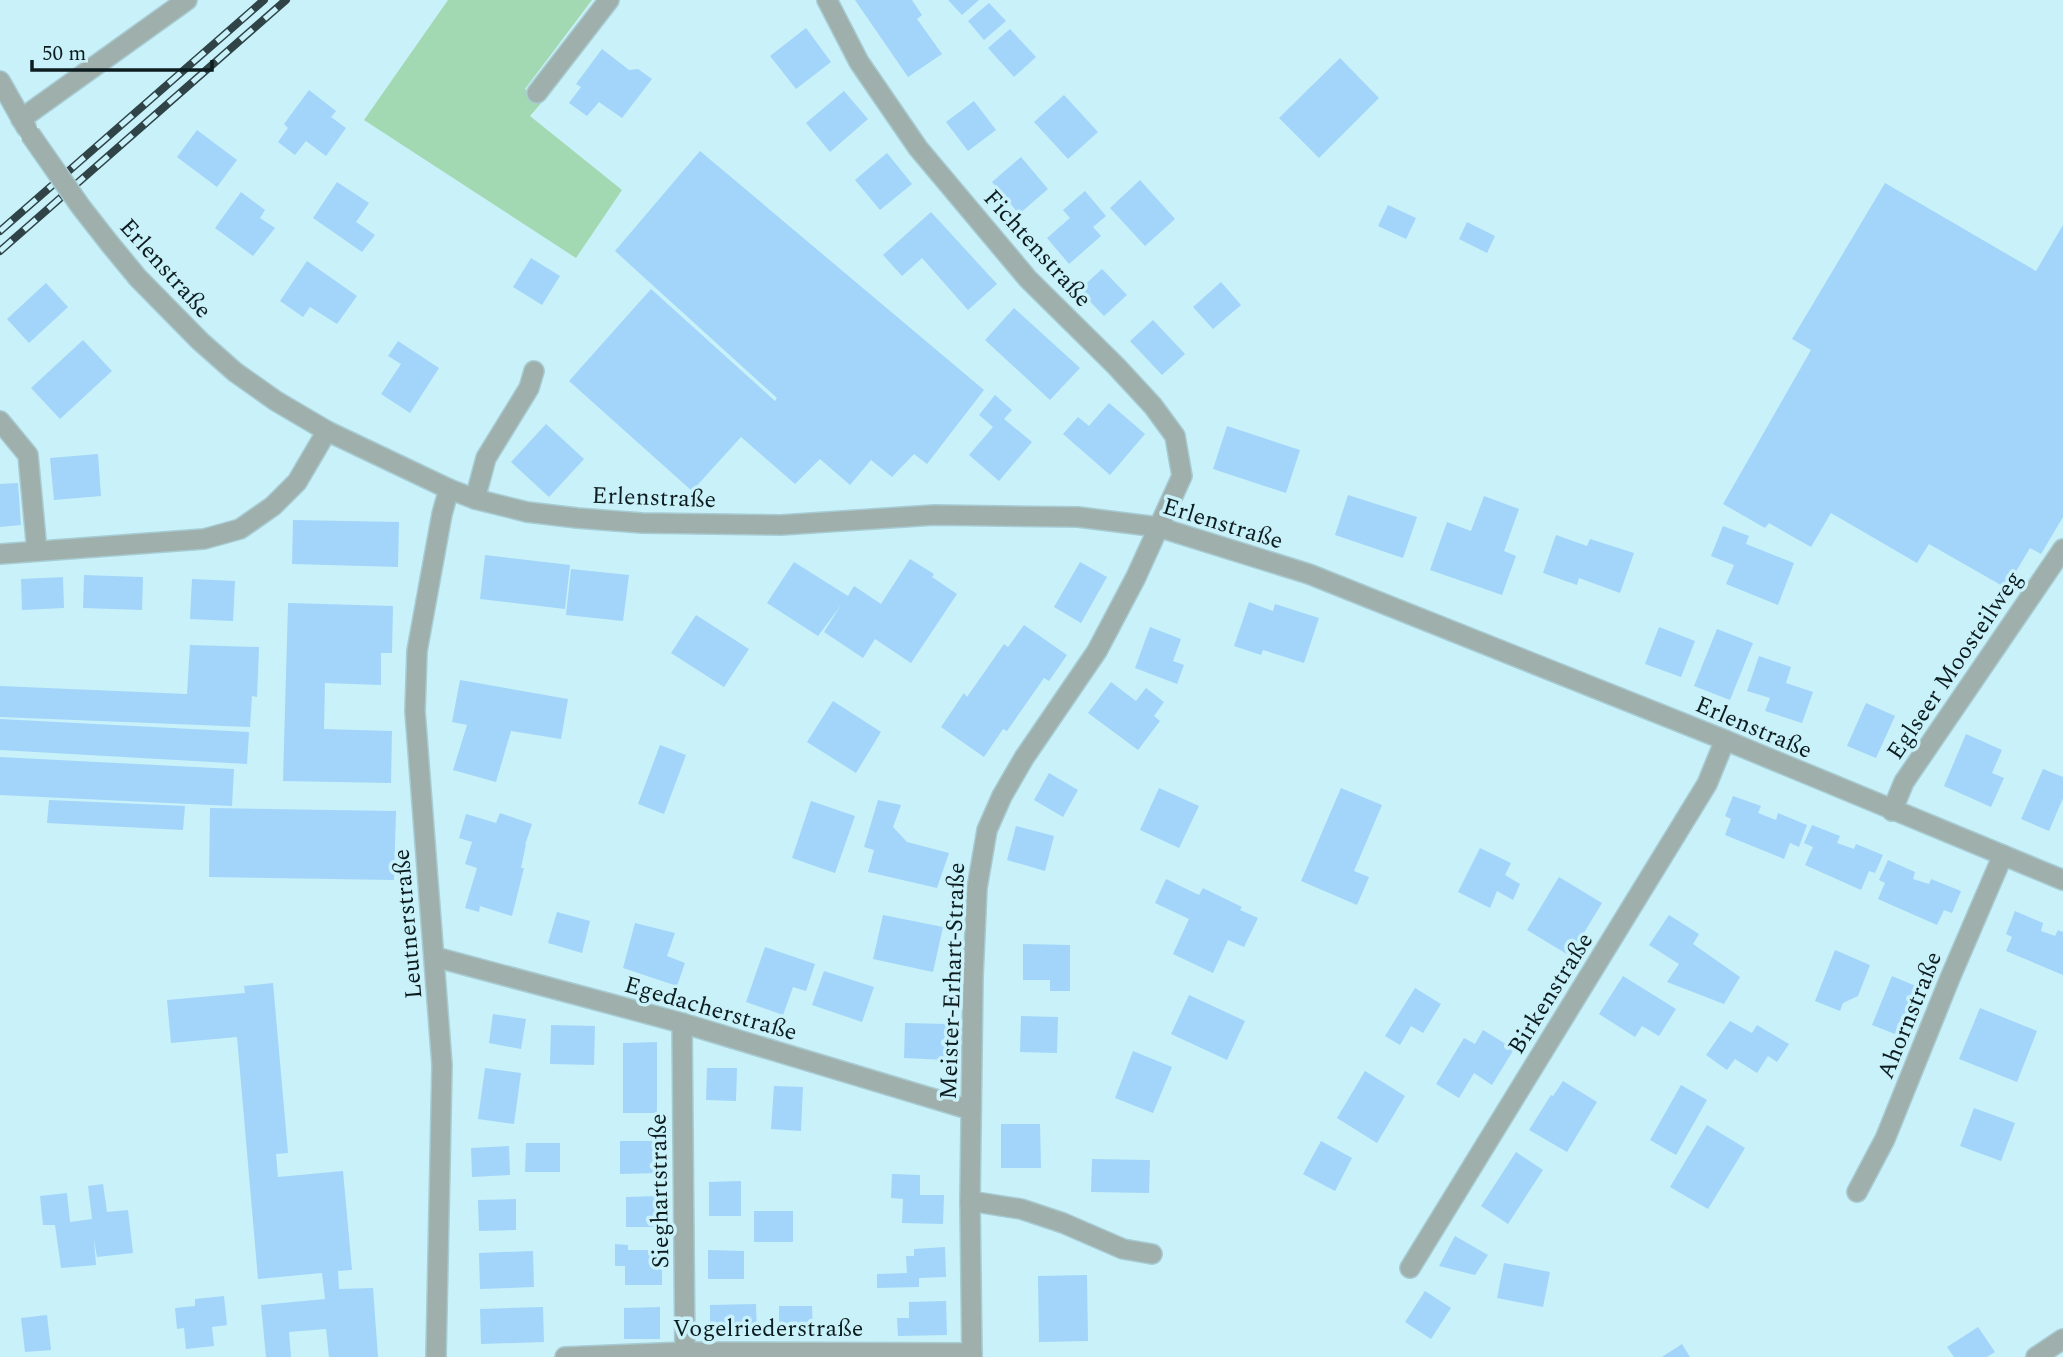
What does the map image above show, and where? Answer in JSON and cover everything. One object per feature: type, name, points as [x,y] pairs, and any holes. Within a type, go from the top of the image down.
[{"type":"street","points":[[25,126],[187,0]]},
{"type":"street","points":[[537,93],[609,0]]},
{"type":"street","name":"Fichtenstraße","points":[[827,0],[859,62],[918,148],[1028,279],[1116,366],[1153,406],[1175,436],[1182,476],[1158,527]]},
{"type":"street","name":"Erlenstraße","points":[[0,81],[25,126],[81,208],[166,309],[226,365],[276,401],[327,431],[449,489],[475,499],[527,512],[642,523],[781,525],[934,515],[1078,517],[1158,527],[1309,574],[1725,740],[2063,880]]},
{"type":"street","points":[[475,499],[486,458],[528,388],[534,371]]},
{"type":"street","points":[[0,421],[28,455],[37,551]]},
{"type":"street","points":[[0,555],[204,539],[240,529],[273,506],[297,482],[327,431]]},
{"type":"street","name":"Leutnerstraße","points":[[436,1357],[442,1065],[415,711],[417,651],[449,489]]},
{"type":"street","name":"Meister-Erhart-Straße","points":[[972,1355],[970,1201],[977,888],[987,831],[1002,796],[1024,758],[1097,651],[1136,577],[1158,527]]},
{"type":"street","name":"Eglseer Moosteilweg","points":[[1892,811],[1905,782],[2063,549]]},
{"type":"street","name":"Birkenstraße","points":[[1410,1268],[1707,784],[1725,740]]},
{"type":"street","name":"Ahornstraße","points":[[1857,1192],[1885,1139],[2003,855]]},
{"type":"street","name":"Egedacherstraße","points":[[435,957],[682,1024],[971,1110]]},
{"type":"street","name":"Sieghartstraße","points":[[682,1024],[685,1354]]},
{"type":"street","points":[[970,1201],[1021,1209],[1063,1223],[1114,1246],[1152,1254]]},
{"type":"street","points":[[2036,1357],[2063,1339]]},
{"type":"street","name":"Vogelriederstraße","points":[[565,1357],[685,1354],[972,1355]]},
{"type":"green space","points":[[448,0],[592,0],[525,89],[542,102],[530,116],[622,190],[576,258],[364,120]]},
{"type":"building","points":[[855,0],[912,0],[922,15],[917,19],[942,54],[908,77]]},
{"type":"building","points":[[948,0],[979,0],[962,15]]},
{"type":"building","points":[[989,3],[1006,21],[984,40],[968,21]]},
{"type":"building","points":[[806,28],[831,62],[796,89],[770,56]]},
{"type":"building","points":[[1010,29],[1036,57],[1014,77],[988,48]]},
{"type":"building","points":[[602,49],[629,70],[638,69],[652,79],[622,118],[599,102],[587,116],[569,103],[581,87],[576,84]]},
{"type":"building","points":[[1340,58],[1379,98],[1319,158],[1279,118]]},
{"type":"building","points":[[309,90],[336,111],[331,117],[346,128],[326,156],[306,141],[295,155],[278,142],[288,128],[284,124]]},
{"type":"building","points":[[844,91],[868,119],[830,152],[806,123]]},
{"type":"building","points":[[1064,95],[1098,132],[1068,159],[1034,122]]},
{"type":"building","points":[[974,101],[996,130],[968,151],[946,122]]},
{"type":"building","points":[[197,130],[237,160],[217,187],[177,157]]},
{"type":"building","points":[[700,151],[984,390],[927,464],[914,454],[892,477],[871,460],[850,485],[820,459],[795,484],[741,437],[692,491],[569,381],[651,289],[775,401],[777,398],[615,251]]},
{"type":"building","points":[[887,153],[912,184],[880,210],[855,180]]},
{"type":"building","points":[[1021,157],[1048,189],[1019,214],[992,182]]},
{"type":"building","points":[[1140,180],[1175,219],[1145,246],[1110,208]]},
{"type":"building","points":[[337,182],[369,203],[356,222],[375,235],[362,252],[313,218]]},
{"type":"building","points":[[1885,183],[2036,271],[2063,225],[2063,517],[2041,554],[2030,548],[2006,588],[1929,544],[1917,563],[1831,513],[1811,547],[1769,523],[1765,528],[1723,504],[1811,350],[1792,339]]},
{"type":"building","points":[[1085,191],[1106,216],[1093,227],[1101,236],[1069,264],[1047,238],[1070,218],[1063,210]]},
{"type":"building","points":[[241,192],[265,210],[260,218],[275,228],[253,256],[215,228]]},
{"type":"building","points":[[1388,205],[1416,218],[1406,239],[1378,226]]},
{"type":"building","points":[[931,212],[997,284],[968,310],[922,258],[902,276],[883,255]]},
{"type":"building","points":[[1467,222],[1495,236],[1487,253],[1459,239]]},
{"type":"building","points":[[531,258],[560,276],[542,305],[513,287]]},
{"type":"building","points":[[307,261],[357,296],[337,324],[310,307],[303,317],[280,301]]},
{"type":"building","points":[[1102,269],[1127,295],[1104,316],[1079,290]]},
{"type":"building","points":[[1221,282],[1241,305],[1213,329],[1193,307]]},
{"type":"building","points":[[46,283],[68,307],[29,343],[7,319]]},
{"type":"building","points":[[1014,308],[1080,368],[1050,400],[985,340]]},
{"type":"building","points":[[1153,320],[1185,354],[1162,375],[1130,341]]},
{"type":"building","points":[[83,340],[112,371],[60,419],[31,388]]},
{"type":"building","points":[[398,341],[439,368],[410,413],[381,394],[401,364],[388,356]]},
{"type":"building","points":[[995,395],[1012,410],[1004,419],[1032,442],[999,481],[969,455],[993,427],[979,415]]},
{"type":"building","points":[[1109,403],[1145,434],[1110,475],[1063,434],[1078,417],[1089,426]]},
{"type":"building","points":[[546,424],[584,459],[549,497],[511,462]]},
{"type":"building","points":[[1227,426],[1300,450],[1286,493],[1213,469]]},
{"type":"building","points":[[98,454],[101,496],[54,500],[50,458]]},
{"type":"building","points":[[18,483],[21,525],[0,527],[0,484]]},
{"type":"building","points":[[1348,495],[1417,517],[1403,558],[1335,535]]},
{"type":"building","points":[[1484,496],[1519,509],[1504,551],[1516,556],[1502,595],[1430,570],[1447,522],[1471,531]]},
{"type":"building","points":[[293,520],[399,522],[398,567],[292,564]]},
{"type":"building","points":[[1723,526],[1749,536],[1746,544],[1794,563],[1778,605],[1726,584],[1734,565],[1711,556]]},
{"type":"building","points":[[1556,535],[1587,546],[1590,539],[1634,553],[1620,593],[1579,578],[1577,585],[1543,573]]},
{"type":"building","points":[[485,555],[570,565],[565,609],[480,599]]},
{"type":"building","points":[[910,559],[934,574],[932,577],[957,594],[911,663],[875,639],[863,658],[824,632],[841,605],[818,636],[767,603],[794,562],[848,596],[854,586],[881,604]]},
{"type":"building","points":[[1080,562],[1107,577],[1081,623],[1054,607]]},
{"type":"building","points":[[571,569],[629,575],[623,621],[566,615]]},
{"type":"building","points":[[84,575],[143,577],[142,610],[83,608]]},
{"type":"building","points":[[63,577],[64,608],[22,610],[21,579]]},
{"type":"building","points":[[192,579],[235,581],[233,621],[190,619]]},
{"type":"building","points":[[1249,602],[1273,611],[1275,604],[1319,618],[1304,663],[1263,650],[1261,655],[1234,646]]},
{"type":"building","points":[[288,603],[393,606],[392,653],[381,653],[381,685],[325,683],[324,729],[392,731],[391,783],[283,781]]},
{"type":"building","points":[[696,615],[749,649],[724,687],[671,653]]},
{"type":"building","points":[[1024,625],[1067,655],[1049,681],[1044,678],[1007,731],[1003,729],[984,757],[941,727],[964,693],[967,697],[1004,644],[1008,647]]},
{"type":"building","points":[[1150,627],[1181,639],[1173,661],[1184,665],[1177,684],[1135,668]]},
{"type":"building","points":[[1659,627],[1695,641],[1681,677],[1645,664]]},
{"type":"building","points":[[1717,629],[1753,643],[1730,700],[1694,686]]},
{"type":"building","points":[[190,645],[259,647],[257,697],[252,696],[250,727],[0,717],[0,686],[187,694]]},
{"type":"building","points":[[1759,656],[1791,667],[1786,683],[1813,692],[1802,723],[1765,711],[1770,698],[1747,691]]},
{"type":"building","points":[[460,680],[568,699],[561,739],[511,731],[496,782],[453,770],[467,725],[452,722]]},
{"type":"building","points":[[1111,682],[1136,701],[1146,688],[1164,702],[1154,716],[1160,721],[1138,750],[1088,713]]},
{"type":"building","points":[[833,701],[881,732],[856,773],[807,742]]},
{"type":"building","points":[[1866,703],[1895,716],[1876,758],[1847,746]]},
{"type":"building","points":[[0,719],[249,732],[247,764],[0,750]]},
{"type":"building","points":[[1966,734],[2002,750],[1992,773],[2004,778],[1991,807],[1944,786]]},
{"type":"building","points":[[660,745],[686,755],[664,814],[638,804]]},
{"type":"building","points":[[0,757],[234,769],[232,806],[0,795]]},
{"type":"building","points":[[2043,769],[2063,777],[2063,798],[2049,831],[2021,819]]},
{"type":"building","points":[[1049,773],[1078,790],[1063,817],[1034,800]]},
{"type":"building","points":[[1159,788],[1199,806],[1179,848],[1140,830]]},
{"type":"building","points":[[1341,788],[1382,805],[1354,871],[1369,877],[1357,905],[1301,881]]},
{"type":"building","points":[[1733,796],[1761,806],[1758,813],[1776,820],[1778,813],[1807,825],[1799,847],[1790,843],[1784,859],[1725,835],[1731,819],[1725,816]]},
{"type":"building","points":[[49,800],[185,806],[183,830],[47,823]]},
{"type":"building","points":[[878,800],[901,805],[893,827],[907,842],[949,853],[937,888],[868,872],[874,850],[864,847]]},
{"type":"building","points":[[811,801],[855,816],[835,873],[792,858]]},
{"type":"building","points":[[210,808],[396,811],[394,880],[209,877]]},
{"type":"building","points":[[500,813],[532,824],[525,845],[521,868],[524,868],[512,916],[480,906],[479,912],[465,908],[477,868],[465,864],[472,842],[459,838],[466,814],[496,823]]},
{"type":"building","points":[[1812,825],[1840,836],[1837,843],[1854,849],[1856,844],[1883,855],[1875,873],[1869,871],[1861,890],[1805,865],[1813,847],[1804,843]]},
{"type":"building","points":[[1016,826],[1054,836],[1045,871],[1007,860]]},
{"type":"building","points":[[1480,848],[1511,863],[1505,875],[1520,884],[1513,900],[1497,891],[1490,908],[1458,892]]},
{"type":"building","points":[[1888,860],[1915,872],[1913,879],[1929,884],[1931,879],[1961,891],[1952,913],[1944,910],[1937,925],[1878,899],[1885,883],[1879,880]]},
{"type":"building","points":[[1559,877],[1602,903],[1570,956],[1527,930]]},
{"type":"building","points":[[1166,879],[1199,895],[1203,888],[1258,918],[1244,947],[1228,940],[1213,973],[1173,954],[1189,919],[1155,903]]},
{"type":"building","points":[[2015,911],[2043,923],[2041,931],[2055,936],[2058,930],[2063,932],[2063,975],[2006,951],[2012,937],[2006,934]]},
{"type":"building","points":[[557,912],[590,921],[582,953],[548,943]]},
{"type":"building","points":[[883,915],[943,927],[933,972],[873,959]]},
{"type":"building","points":[[1669,915],[1699,934],[1693,944],[1740,977],[1724,1004],[1667,982],[1679,964],[1649,945]]},
{"type":"building","points":[[635,923],[675,933],[667,956],[685,963],[677,986],[623,968]]},
{"type":"building","points":[[1023,944],[1070,945],[1070,991],[1050,991],[1050,980],[1023,980]]},
{"type":"building","points":[[765,947],[815,964],[806,991],[793,987],[783,1015],[746,1002]]},
{"type":"building","points":[[1835,950],[1870,965],[1858,996],[1843,1003],[1840,1011],[1815,1001]]},
{"type":"building","points":[[824,971],[874,987],[862,1022],[812,1005]]},
{"type":"building","points":[[1623,976],[1676,1009],[1659,1036],[1642,1026],[1635,1037],[1599,1014]]},
{"type":"building","points":[[1892,976],[1925,990],[1914,1018],[1898,1023],[1895,1034],[1872,1025]]},
{"type":"building","points":[[273,983],[288,1153],[276,1154],[278,1177],[343,1171],[352,1270],[338,1271],[339,1289],[373,1288],[378,1357],[329,1357],[326,1329],[289,1332],[291,1357],[266,1357],[261,1305],[325,1299],[322,1273],[258,1279],[237,1037],[171,1043],[167,1000],[245,993],[244,986]]},
{"type":"building","points":[[1415,988],[1441,1004],[1423,1033],[1411,1026],[1400,1045],[1385,1036]]},
{"type":"building","points":[[1189,995],[1245,1021],[1227,1060],[1171,1034]]},
{"type":"building","points":[[1980,1008],[2037,1031],[2017,1082],[1959,1059]]},
{"type":"building","points":[[493,1014],[526,1019],[521,1049],[489,1043]]},
{"type":"building","points":[[1021,1016],[1058,1017],[1057,1053],[1020,1052]]},
{"type":"building","points":[[1730,1021],[1752,1033],[1757,1025],[1789,1044],[1777,1062],[1768,1056],[1757,1073],[1735,1059],[1727,1070],[1706,1055]]},
{"type":"building","points":[[905,1023],[947,1024],[946,1060],[904,1058]]},
{"type":"building","points":[[551,1025],[595,1026],[594,1065],[550,1064]]},
{"type":"building","points":[[1483,1030],[1514,1049],[1492,1085],[1474,1073],[1459,1098],[1436,1084],[1464,1038],[1475,1044]]},
{"type":"building","points":[[657,1042],[657,1113],[623,1113],[623,1043]]},
{"type":"building","points":[[1133,1051],[1172,1067],[1153,1113],[1115,1098]]},
{"type":"building","points":[[485,1068],[521,1073],[514,1124],[478,1119]]},
{"type":"building","points":[[707,1068],[737,1068],[736,1101],[706,1100]]},
{"type":"building","points":[[1365,1071],[1405,1096],[1377,1143],[1337,1118]]},
{"type":"building","points":[[1563,1081],[1597,1102],[1567,1152],[1529,1130]]},
{"type":"building","points":[[1681,1085],[1707,1100],[1676,1155],[1650,1140]]},
{"type":"building","points":[[774,1086],[803,1087],[801,1131],[771,1129]]},
{"type":"building","points":[[1974,1108],[2015,1123],[2001,1161],[1960,1146]]},
{"type":"building","points":[[1001,1124],[1040,1124],[1041,1168],[1001,1168]]},
{"type":"building","points":[[1707,1125],[1745,1148],[1708,1209],[1670,1187]]},
{"type":"building","points":[[620,1141],[659,1141],[659,1173],[620,1174]]},
{"type":"building","points":[[1321,1141],[1352,1158],[1335,1191],[1303,1174]]},
{"type":"building","points":[[526,1143],[560,1143],[560,1172],[525,1172]]},
{"type":"building","points":[[509,1146],[510,1175],[472,1177],[471,1148]]},
{"type":"building","points":[[1516,1152],[1543,1170],[1508,1224],[1481,1206]]},
{"type":"building","points":[[1092,1159],[1150,1160],[1149,1193],[1091,1192]]},
{"type":"building","points":[[892,1174],[920,1175],[920,1195],[944,1195],[943,1224],[902,1223],[903,1199],[891,1198]]},
{"type":"building","points":[[741,1181],[741,1216],[709,1216],[709,1182]]},
{"type":"building","points":[[103,1184],[107,1212],[128,1210],[133,1253],[97,1257],[94,1239],[96,1265],[61,1268],[55,1225],[43,1225],[40,1196],[67,1193],[70,1222],[92,1219],[88,1186]]},
{"type":"building","points":[[659,1196],[659,1227],[626,1227],[626,1197]]},
{"type":"building","points":[[516,1199],[516,1230],[479,1231],[478,1200]]},
{"type":"building","points":[[754,1211],[793,1211],[793,1242],[754,1242]]},
{"type":"building","points":[[1455,1236],[1488,1255],[1475,1275],[1439,1266]]},
{"type":"building","points":[[615,1244],[628,1245],[628,1250],[662,1250],[662,1285],[625,1285],[625,1266],[615,1266]]},
{"type":"building","points":[[945,1247],[946,1277],[919,1278],[919,1287],[877,1288],[877,1274],[907,1273],[906,1256],[914,1256],[914,1249]]},
{"type":"building","points":[[708,1250],[744,1251],[744,1279],[708,1279]]},
{"type":"building","points":[[533,1251],[534,1287],[480,1289],[479,1253]]},
{"type":"building","points":[[1504,1263],[1550,1272],[1543,1307],[1497,1298]]},
{"type":"building","points":[[1087,1275],[1088,1341],[1039,1342],[1038,1276]]},
{"type":"building","points":[[1425,1291],[1451,1308],[1431,1339],[1405,1322]]},
{"type":"building","points":[[224,1296],[227,1325],[212,1327],[214,1346],[186,1349],[184,1328],[177,1329],[175,1308],[195,1306],[195,1299]]},
{"type":"building","points":[[946,1301],[947,1335],[898,1336],[897,1318],[909,1318],[909,1302]]},
{"type":"building","points":[[756,1304],[757,1334],[710,1335],[710,1305]]},
{"type":"building","points":[[779,1306],[812,1306],[813,1335],[779,1336]]},
{"type":"building","points":[[543,1307],[544,1342],[481,1344],[480,1309]]},
{"type":"building","points":[[660,1307],[660,1339],[624,1339],[624,1308]]},
{"type":"building","points":[[47,1315],[51,1350],[25,1352],[21,1318]]},
{"type":"building","points":[[1978,1327],[1995,1352],[1987,1357],[1954,1357],[1947,1347]]},
{"type":"building","points":[[1682,1344],[1690,1357],[1662,1357]]},
{"type":"railway","points":[[0,231],[264,0]]},
{"type":"railway","points":[[0,251],[286,0]]}]
